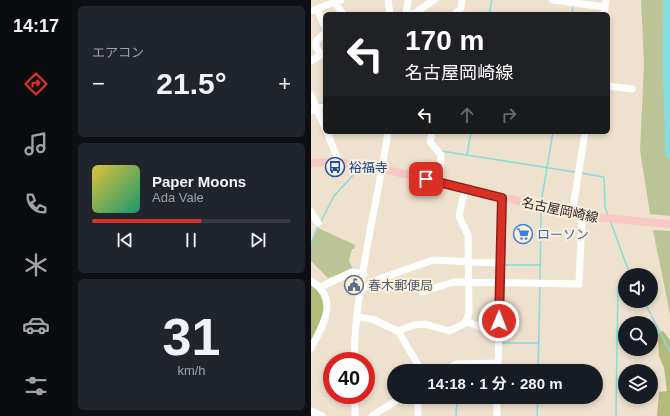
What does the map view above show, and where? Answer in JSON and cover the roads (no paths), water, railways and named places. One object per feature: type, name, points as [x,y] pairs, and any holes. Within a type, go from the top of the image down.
[{"type":"main road","name":"名古屋岡崎線","points":[[311,163],[339,162],[383,169],[582,216],[670,224]]},
{"type":"street","points":[[388,0],[390,12]]},
{"type":"street","points":[[407,12],[408,0]]},
{"type":"street","points":[[416,12],[434,0]]},
{"type":"street","points":[[457,12],[461,8],[462,0]]},
{"type":"street","points":[[552,0],[605,7]]},
{"type":"street","points":[[323,24],[314,10],[337,1],[342,12]]},
{"type":"street","points":[[311,61],[323,54],[316,47],[316,41],[323,35]]},
{"type":"street","points":[[610,86],[632,89]]},
{"type":"street","points":[[311,95],[314,110],[323,125]]},
{"type":"street","points":[[328,134],[339,162]]},
{"type":"street","points":[[355,352],[357,317],[361,290],[383,169],[388,134]]},
{"type":"street","points":[[432,134],[430,142],[441,155],[441,183]]},
{"type":"street","points":[[572,214],[585,134]]},
{"type":"street","points":[[357,317],[372,320],[398,331],[402,331],[414,325],[425,324],[449,331],[462,325],[466,321],[469,313],[468,235],[459,216],[465,189]]},
{"type":"street","points":[[498,364],[499,263],[502,198]]},
{"type":"street","points":[[311,212],[318,223]]},
{"type":"street","points":[[423,292],[451,282],[469,281],[579,284],[582,216]]},
{"type":"street","points":[[361,290],[379,279],[433,260],[499,263]]},
{"type":"street","points":[[321,287],[352,272],[364,274]]},
{"type":"street","points":[[311,281],[321,287],[327,301],[327,312],[311,348]]},
{"type":"street","points":[[466,321],[498,334]]},
{"type":"street","points":[[398,331],[418,364]]},
{"type":"street","points":[[355,404],[355,416]]},
{"type":"street","points":[[372,416],[391,404]]},
{"type":"street","points":[[418,404],[418,416]]},
{"type":"street","points":[[497,404],[497,416]]},
{"type":"street","points":[[311,411],[321,416]]},
{"type":"waterway","points":[[489,12],[492,0]]},
{"type":"waterway","points":[[668,0],[667,60],[670,154]]},
{"type":"waterway","points":[[572,12],[573,6]]},
{"type":"waterway","points":[[667,63],[670,59]]},
{"type":"waterway","points":[[318,105],[323,103]]},
{"type":"waterway","points":[[467,155],[471,134]]},
{"type":"waterway","points":[[541,203],[553,134]]},
{"type":"waterway","points":[[441,151],[575,172]]},
{"type":"waterway","points":[[320,223],[334,196],[357,171]]},
{"type":"waterway","points":[[581,173],[604,177],[605,207],[608,216]]},
{"type":"waterway","points":[[540,281],[541,209]]},
{"type":"waterway","points":[[610,221],[628,268]]},
{"type":"waterway","points":[[311,243],[318,226]]},
{"type":"waterway","points":[[504,265],[540,265]]},
{"type":"waterway","points":[[538,364],[540,285]]},
{"type":"waterway","points":[[616,416],[618,287]]},
{"type":"waterway","points":[[648,308],[670,352]]},
{"type":"waterway","points":[[501,343],[539,343]]},
{"type":"waterway","points":[[456,416],[457,404]]},
{"type":"waterway","points":[[537,416],[538,404]]},
{"type":"place","name":"裕福寺","points":[[335,167]]},
{"type":"place","name":"ローソン","points":[[523,234]]},
{"type":"place","name":"春木郵便局","points":[[354,285]]}]
